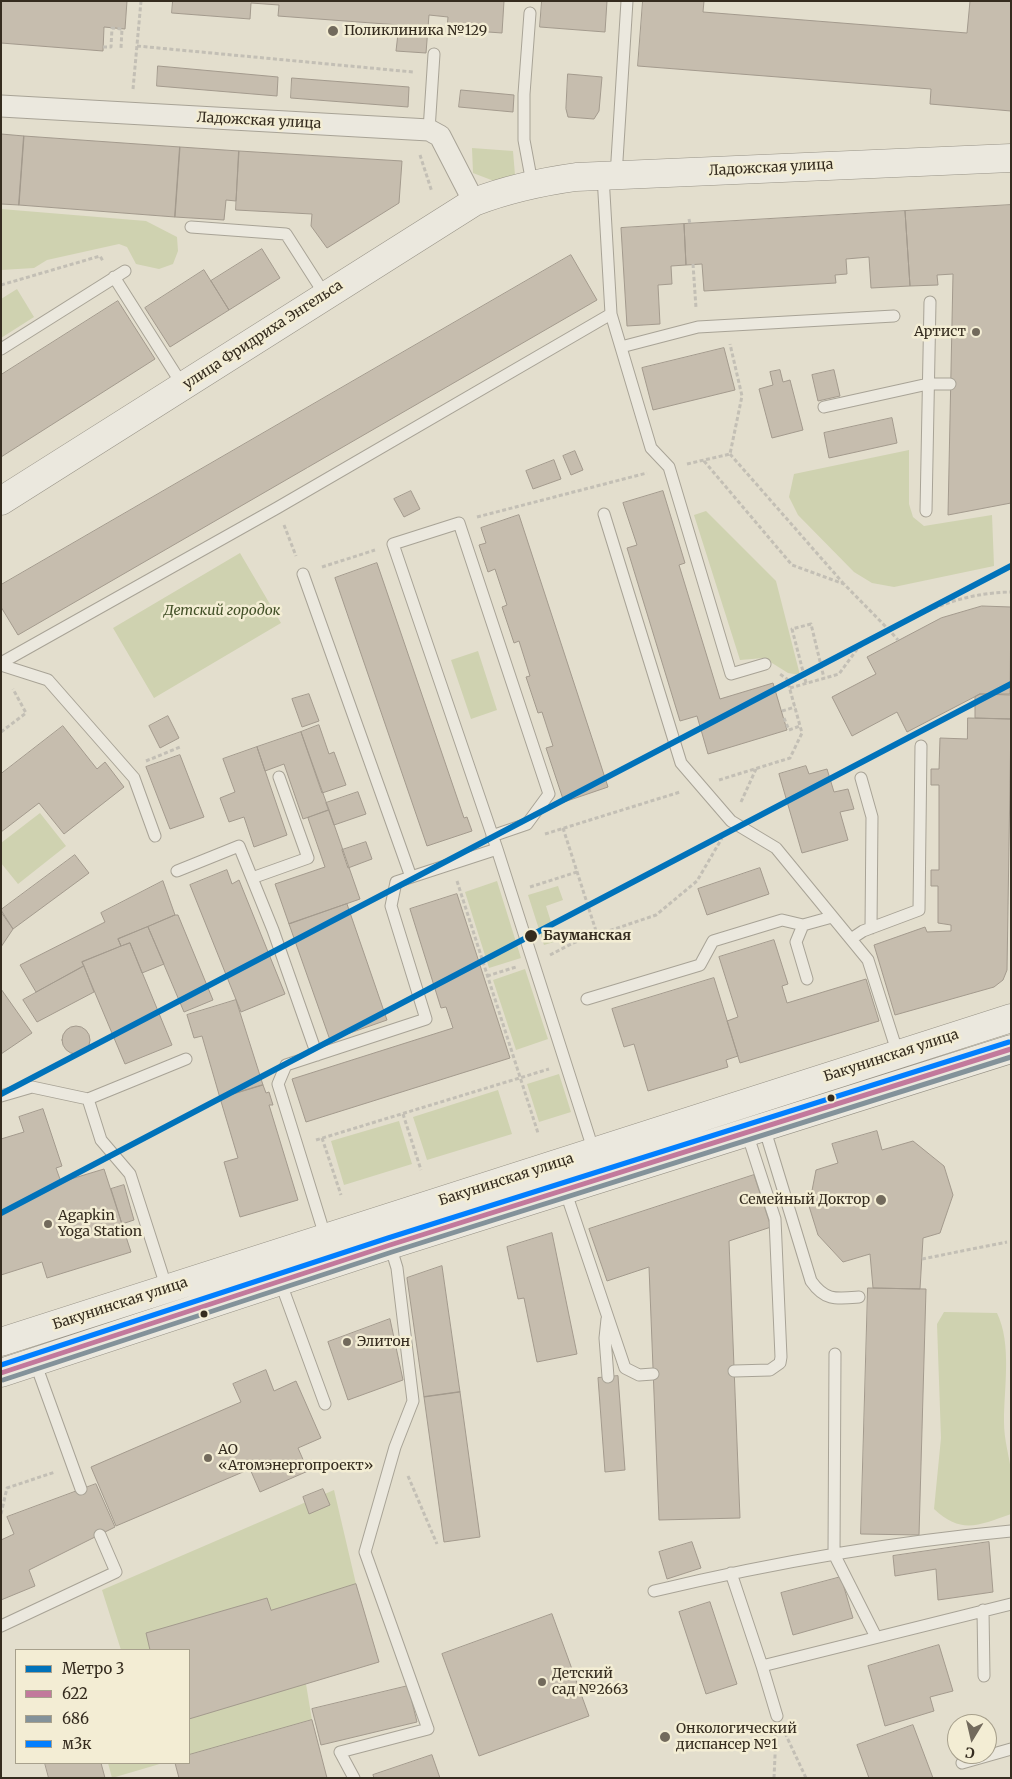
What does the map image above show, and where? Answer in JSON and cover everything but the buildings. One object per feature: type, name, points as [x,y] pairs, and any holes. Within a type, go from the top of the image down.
[{"type":"main road","name":"Ладожская улица","points":[[532,183],[576,177],[1011,158]]},
{"type":"main road","name":"улица Фридриха Энгельса","points":[[1,501],[474,202],[504,190],[532,183]]},
{"type":"main road","name":"Бакунинская улица","points":[[1,1342],[1011,1018]]},
{"type":"main road","name":"Бакунинская улица","points":[[1,1373],[280,1280],[1011,1048]]},
{"type":"street","name":"Ладожская улица","points":[[1,106],[429,130]]},
{"type":"street","points":[[429,130],[440,136],[474,202]]},
{"type":"lane","points":[[627,1],[609,176],[611,314],[651,448],[669,468],[731,674],[765,664]]},
{"type":"lane","points":[[530,13],[524,94],[524,140],[532,183]]},
{"type":"lane","points":[[429,130],[434,54]]},
{"type":"lane","points":[[191,227],[286,234],[325,295]]},
{"type":"lane","points":[[1,349],[119,274],[183,386]]},
{"type":"lane","points":[[926,510],[930,302]]},
{"type":"lane","points":[[1,664],[277,508],[611,314]]},
{"type":"lane","points":[[621,347],[698,327],[894,316]]},
{"type":"lane","points":[[824,407],[928,384],[950,384]]},
{"type":"lane","points":[[604,514],[680,762],[732,822],[776,848],[868,960],[898,1054]]},
{"type":"lane","points":[[492,836],[527,824],[549,794],[459,523],[394,544],[492,836],[497,849],[594,1152]]},
{"type":"lane","points":[[303,574],[410,877]]},
{"type":"lane","points":[[1,664],[48,680],[134,778],[155,836]]},
{"type":"lane","points":[[852,940],[862,931],[919,910],[921,746]]},
{"type":"lane","points":[[252,878],[308,858],[279,777]]},
{"type":"lane","points":[[861,778],[872,816],[870,928]]},
{"type":"lane","points":[[177,871],[239,846],[273,930],[317,1055]]},
{"type":"lane","points":[[326,1239],[278,1084],[286,1065],[426,1019],[391,906],[396,882],[497,849]]},
{"type":"lane","points":[[587,999],[700,964],[713,941],[782,920],[803,925],[832,916]]},
{"type":"lane","points":[[803,925],[796,942],[807,979]]},
{"type":"lane","points":[[1,1096],[32,1087],[88,1099],[186,1059]]},
{"type":"lane","points":[[88,1099],[101,1140],[130,1174],[167,1290]]},
{"type":"lane","points":[[755,1130],[812,1281],[821,1294],[839,1299],[859,1297]]},
{"type":"lane","points":[[734,1372],[770,1370],[780,1363],[781,1357],[775,1219],[755,1130]]},
{"type":"lane","points":[[565,1190],[625,1368],[639,1375],[653,1374]]},
{"type":"lane","points":[[354,1778],[340,1752],[428,1730],[365,1552],[395,1447],[413,1401],[397,1268],[390,1245]]},
{"type":"lane","points":[[280,1280],[325,1404]]},
{"type":"lane","points":[[607,1317],[605,1338],[608,1377]]},
{"type":"lane","points":[[835,1354],[834,1554],[876,1637]]},
{"type":"lane","points":[[35,1362],[81,1489]]},
{"type":"lane","points":[[654,1591],[731,1572],[834,1554],[965,1535],[1011,1531]]},
{"type":"lane","points":[[1,1626],[116,1572],[100,1535]]},
{"type":"lane","points":[[731,1572],[777,1716]]},
{"type":"lane","points":[[762,1666],[1011,1604]]},
{"type":"lane","points":[[983,1610],[984,1676]]},
{"type":"lane","points":[[997,1753],[1011,1749]]},
{"type":"path","points":[[131,114],[141,1]]},
{"type":"path","points":[[103,47],[111,47],[112,28],[122,29],[121,48]]},
{"type":"path","points":[[137,46],[433,74]]},
{"type":"path","points":[[689,219],[690,224]]},
{"type":"path","points":[[1,285],[100,256],[119,274]]},
{"type":"path","points":[[730,454],[844,584],[898,640]]},
{"type":"path","points":[[704,461],[792,565],[844,584]]},
{"type":"path","points":[[277,508],[296,555]]},
{"type":"path","points":[[303,574],[394,544]]},
{"type":"path","points":[[790,688],[839,674],[858,648],[889,630],[949,601],[986,593],[1011,592]]},
{"type":"path","points":[[806,683],[792,629],[811,624],[824,678]]},
{"type":"path","points":[[544,834],[790,758],[802,733],[787,679]]},
{"type":"path","points":[[1,732],[26,713],[10,684]]},
{"type":"path","points":[[782,711],[795,707]]},
{"type":"path","points":[[784,718],[789,730],[800,726]]},
{"type":"path","points":[[127,769],[180,747]]},
{"type":"path","points":[[488,976],[533,961],[573,942],[656,915],[697,881],[732,822],[756,768]]},
{"type":"path","points":[[563,828],[597,934]]},
{"type":"path","points":[[451,864],[538,1133]]},
{"type":"path","points":[[511,893],[577,872]]},
{"type":"path","points":[[298,1146],[566,1064]]},
{"type":"path","points":[[403,1114],[421,1170]]},
{"type":"path","points":[[322,1138],[341,1195]]},
{"type":"path","points":[[922,1259],[1007,1242]]},
{"type":"path","points":[[395,1447],[437,1544]]},
{"type":"path","points":[[1,1514],[7,1488],[72,1466]]},
{"type":"path","points":[[774,1778],[777,1716]]},
{"type":"path","points":[[777,1716],[806,1778]]},
{"type":"green space","points":[[472,148],[513,151],[515,175],[494,181],[473,173]]},
{"type":"green space","points":[[1,209],[146,221],[177,237],[178,251],[173,264],[159,269],[136,264],[127,247],[119,244],[47,260],[34,268],[1,270]]},
{"type":"green space","points":[[17,289],[34,317],[1,338],[1,299]]},
{"type":"green space","points":[[909,450],[909,504],[913,517],[924,526],[992,515],[994,566],[894,587],[872,583],[854,572],[798,515],[789,497],[794,474]]},
{"type":"green space","points":[[706,511],[776,581],[800,675],[788,673],[764,658],[740,660],[694,515]]},
{"type":"green space","name":"Детский городок","points":[[240,553],[281,623],[154,698],[113,628]]},
{"type":"green space","points":[[478,651],[497,710],[471,719],[451,660]]},
{"type":"green space","points":[[40,813],[66,846],[18,884],[1,863],[1,843]]},
{"type":"green space","points":[[497,881],[521,958],[489,968],[465,892]]},
{"type":"green space","points":[[558,886],[563,900],[546,906],[557,941],[544,945],[528,895]]},
{"type":"green space","points":[[525,969],[548,1039],[516,1050],[493,980]]},
{"type":"green space","points":[[559,1074],[571,1112],[539,1122],[527,1084]]},
{"type":"green space","points":[[498,1090],[512,1134],[427,1160],[413,1117]]},
{"type":"green space","points":[[399,1121],[412,1164],[344,1185],[331,1141]]},
{"type":"green space","points":[[944,1312],[997,1313],[1002,1325],[1006,1352],[1004,1429],[1011,1471],[1011,1514],[980,1524],[962,1525],[944,1517],[934,1509],[941,1438],[937,1324]]},
{"type":"green space","points":[[334,1490],[356,1584],[306,1684],[312,1720],[190,1755],[190,1649],[121,1649],[102,1590]]},
{"type":"green space","points":[[108,1764],[160,1764],[112,1778]]},
{"type":"metro line","name":"3","points":[[1,1094],[1011,566]]},
{"type":"metro line","name":"3","points":[[1,1213],[1011,684]]},
{"type":"transit line","name":"м3к","points":[[1,1365],[388,1238],[1009,1042]]},
{"type":"transit line","name":"622","points":[[1,1373],[390,1245],[1011,1049]]},
{"type":"transit line","name":"686","points":[[3,1380],[392,1252],[1011,1057]]},
{"type":"place","name":"Поликлиника №129","points":[[333,31]]},
{"type":"place","name":"Артист","points":[[976,332]]},
{"type":"place","name":"Бауманская","points":[[531,936]]},
{"type":"place","name":"Семейный Доктор","points":[[881,1200]]},
{"type":"place","name":"Agapkin Yoga Station","points":[[48,1224]]},
{"type":"place","name":"Элитон","points":[[347,1342]]},
{"type":"place","name":"АО «Атомэнергопроект»","points":[[208,1458]]},
{"type":"place","name":"Детский сад №2663","points":[[542,1682]]},
{"type":"place","name":"Онкологический диспансер №1","points":[[665,1737]]}]
